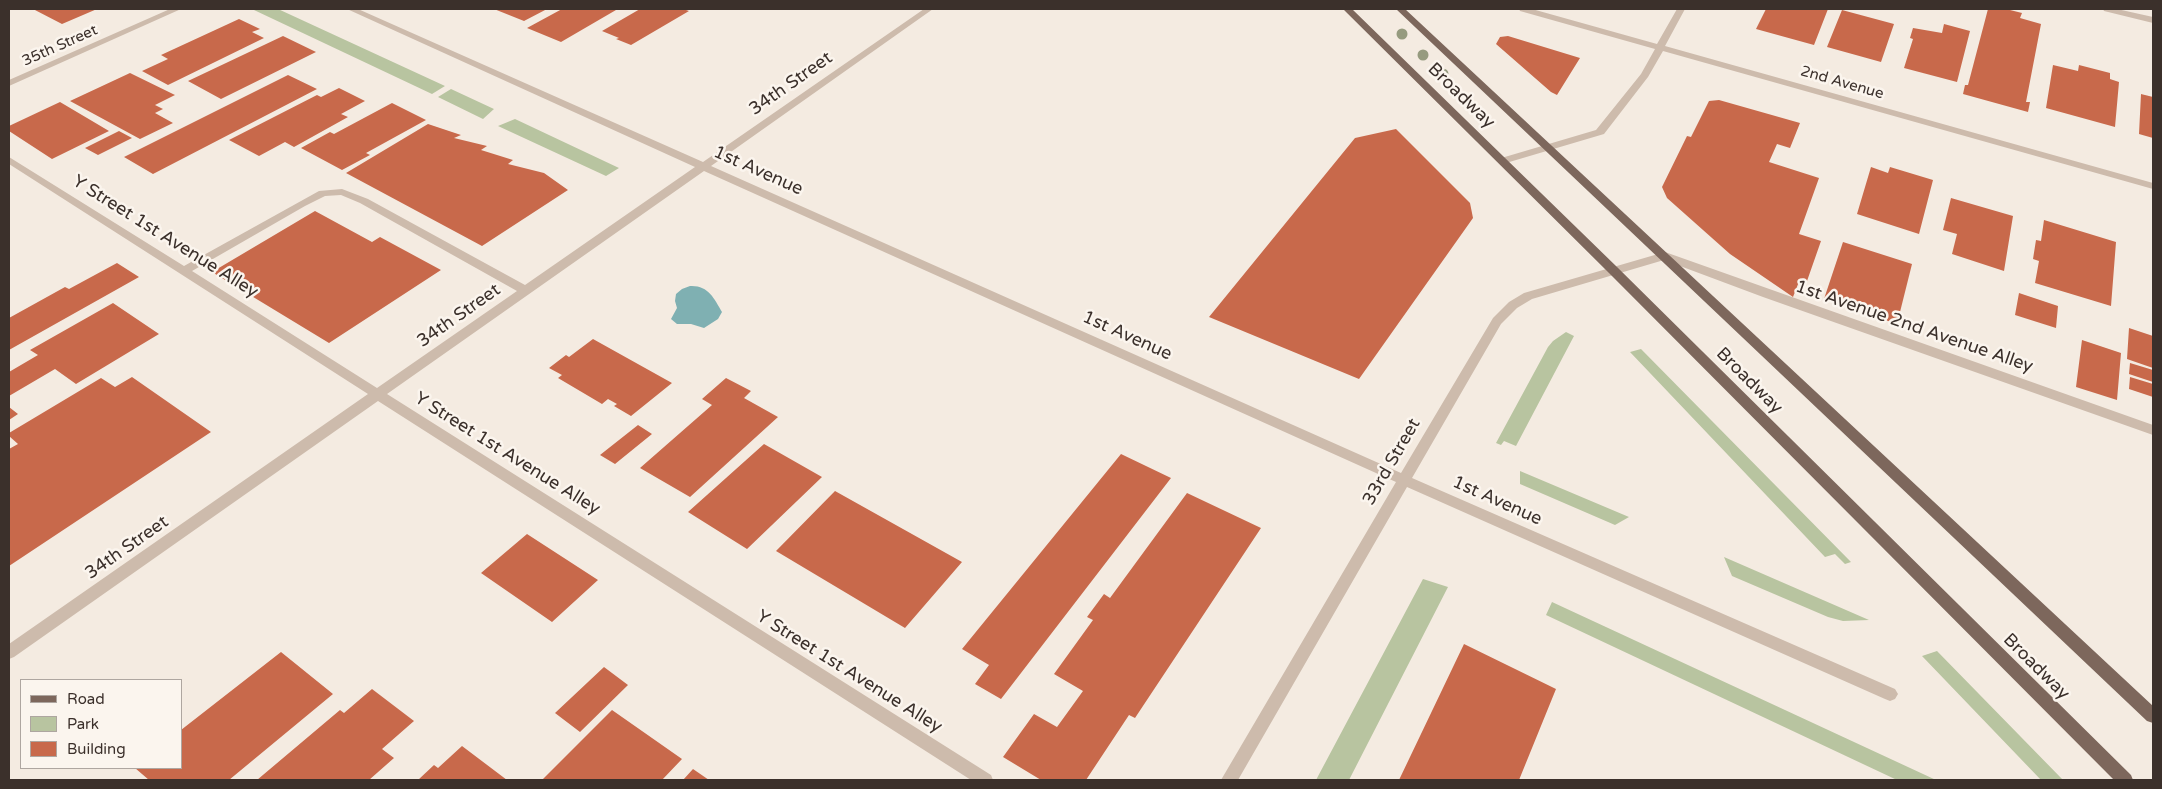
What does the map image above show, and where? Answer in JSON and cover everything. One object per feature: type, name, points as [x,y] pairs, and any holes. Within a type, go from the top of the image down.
[{"type":"main road","name":"Broadway","points":[[1346,9],[1613,270],[2126,780]]},
{"type":"main road","name":"Broadway","points":[[1400,9],[2153,716]]},
{"type":"street","name":"35th Street","points":[[9,83],[177,9]]},
{"type":"street","name":"1st Avenue","points":[[351,9],[1404,480],[1890,694]]},
{"type":"street","name":"34th Street","points":[[9,652],[927,9]]},
{"type":"street","name":"2nd Avenue","points":[[1522,9],[2153,186]]},
{"type":"street","points":[[1502,161],[1600,132],[1645,75],[1681,9]]},
{"type":"street","points":[[2107,9],[2153,20]]},
{"type":"street","name":"Y Street 1st Avenue Alley","points":[[9,160],[985,780]]},
{"type":"street","points":[[184,271],[301,204],[324,194],[342,192],[364,201],[527,291]]},
{"type":"street","name":"33rd Street","points":[[1229,780],[1497,321],[1513,306],[1528,296],[1665,256]]},
{"type":"street","name":"1st Avenue 2nd Avenue Alley","points":[[1665,256],[1748,288],[2153,430]]},
{"type":"green space","points":[[278,9],[445,86],[432,94],[254,10]]},
{"type":"green space","points":[[451,89],[494,109],[483,119],[438,97]]},
{"type":"green space","points":[[515,119],[619,168],[606,176],[498,126]]},
{"type":"green space","points":[[1566,332],[1574,336],[1516,446],[1504,441],[1501,445],[1496,443],[1548,347]]},
{"type":"green space","points":[[1641,349],[1851,562],[1845,564],[1835,554],[1825,557],[1630,352]]},
{"type":"green space","points":[[1520,471],[1629,517],[1615,525],[1520,484]]},
{"type":"green space","points":[[1724,557],[1869,620],[1843,621],[1828,617],[1732,576]]},
{"type":"green space","points":[[1423,579],[1448,587],[1349,780],[1316,780]]},
{"type":"green space","points":[[1552,602],[1936,780],[1897,780],[1546,615]]},
{"type":"green space","points":[[1937,651],[2063,780],[2041,780],[1922,656]]},
{"type":"water","points":[[690,286],[696,286],[710,293],[722,312],[718,319],[704,328],[691,324],[677,324],[671,319],[677,308],[676,294]]},
{"type":"building","points":[[33,9],[97,9],[62,24]]},
{"type":"building","points":[[494,9],[547,9],[524,21]]},
{"type":"building","points":[[562,9],[616,10],[561,42],[527,28]]},
{"type":"building","points":[[640,9],[683,9],[689,11],[631,45],[602,31]]},
{"type":"building","points":[[1766,9],[1828,9],[1814,45],[1756,29]]},
{"type":"building","points":[[1988,9],[2006,9],[2022,13],[2020,18],[2041,24],[2026,102],[2030,102],[2028,112],[1963,94],[1965,85],[1968,85]]},
{"type":"building","points":[[1842,10],[1894,24],[1881,62],[1827,47]]},
{"type":"building","points":[[239,19],[260,29],[252,32],[264,38],[168,85],[142,71],[168,59],[161,55]]},
{"type":"building","points":[[1944,24],[1970,31],[1957,82],[1904,68],[1913,39],[1910,38],[1913,28],[1942,33]]},
{"type":"building","points":[[283,36],[316,52],[221,99],[188,81]]},
{"type":"building","points":[[1508,36],[1580,58],[1557,95],[1551,92],[1496,44],[1500,37]]},
{"type":"building","points":[[2053,65],[2078,71],[2079,65],[2110,73],[2110,79],[2119,82],[2115,127],[2046,108]]},
{"type":"building","points":[[130,73],[175,95],[155,105],[163,109],[155,113],[173,123],[140,139],[70,101]]},
{"type":"building","points":[[288,75],[317,89],[153,174],[124,157]]},
{"type":"building","points":[[339,88],[365,101],[341,114],[348,117],[294,147],[285,142],[259,156],[229,140],[317,95],[321,97]]},
{"type":"building","points":[[2141,94],[2153,97],[2153,138],[2139,134]]},
{"type":"building","points":[[1719,100],[1800,123],[1790,148],[1777,144],[1769,162],[1819,178],[1799,234],[1821,241],[1807,281],[1800,279],[1793,297],[1730,254],[1667,198],[1662,187],[1687,136],[1691,137],[1709,101]]},
{"type":"building","points":[[60,102],[109,131],[52,159],[9,131],[9,126]]},
{"type":"building","points":[[392,103],[426,120],[366,153],[370,155],[342,170],[301,148],[330,132],[334,134]]},
{"type":"building","points":[[428,124],[461,135],[454,138],[487,146],[481,150],[513,160],[508,164],[544,173],[568,190],[482,246],[346,173]]},
{"type":"building","points":[[1396,129],[1470,203],[1473,218],[1359,379],[1209,317],[1355,138]]},
{"type":"building","points":[[119,131],[132,138],[98,155],[85,148]]},
{"type":"building","points":[[1871,167],[1888,173],[1890,167],[1933,180],[1919,234],[1857,214]]},
{"type":"building","points":[[1951,198],[2013,216],[2004,271],[1952,254],[1957,234],[1943,230]]},
{"type":"building","points":[[315,211],[372,242],[380,237],[441,270],[329,343],[212,272]]},
{"type":"building","points":[[2044,220],[2116,242],[2111,306],[2035,283],[2039,261],[2033,259],[2036,240],[2041,241]]},
{"type":"building","points":[[1843,242],[1912,264],[1897,324],[1824,299]]},
{"type":"building","points":[[117,263],[139,277],[9,350],[9,318],[65,287],[69,289]]},
{"type":"building","points":[[2019,293],[2058,306],[2056,328],[2015,315]]},
{"type":"building","points":[[113,303],[159,334],[76,384],[55,369],[9,396],[9,372],[38,355],[30,350]]},
{"type":"building","points":[[2129,328],[2153,336],[2153,368],[2127,359]]},
{"type":"building","points":[[593,339],[672,383],[631,416],[614,406],[617,404],[608,399],[602,404],[558,378],[562,375],[549,368],[566,355],[569,357]]},
{"type":"building","points":[[2082,340],[2121,353],[2117,400],[2076,387]]},
{"type":"building","points":[[2130,363],[2153,370],[2153,382],[2129,374]]},
{"type":"building","points":[[132,377],[211,432],[9,566],[9,449],[18,444],[9,436],[9,433],[101,378],[115,387]]},
{"type":"building","points":[[2130,377],[2153,384],[2153,397],[2129,389]]},
{"type":"building","points":[[726,378],[751,391],[744,398],[778,417],[690,497],[640,468],[712,405],[702,399]]},
{"type":"building","points":[[9,407],[18,414],[9,420]]},
{"type":"building","points":[[638,425],[652,434],[615,464],[600,455]]},
{"type":"building","points":[[764,444],[822,477],[747,549],[688,512]]},
{"type":"building","points":[[1121,454],[1171,478],[1001,699],[975,684],[989,665],[962,649]]},
{"type":"building","points":[[835,491],[962,562],[905,628],[776,551]]},
{"type":"building","points":[[1187,493],[1261,528],[1135,718],[1129,715],[1086,780],[1041,780],[1003,757],[1034,714],[1057,727],[1083,691],[1054,674],[1093,620],[1087,617],[1104,594],[1110,598]]},
{"type":"building","points":[[527,534],[598,580],[552,622],[481,573]]},
{"type":"building","points":[[1464,644],[1556,689],[1519,780],[1399,780]]},
{"type":"building","points":[[281,652],[333,694],[229,780],[149,780],[136,769],[182,769],[182,729]]},
{"type":"building","points":[[604,667],[628,685],[580,732],[555,713]]},
{"type":"building","points":[[372,689],[414,721],[382,749],[394,758],[369,780],[257,780],[340,710],[344,713]]},
{"type":"building","points":[[612,710],[682,759],[662,780],[542,780]]},
{"type":"building","points":[[462,746],[507,780],[418,780],[434,765],[438,768]]},
{"type":"building","points":[[693,769],[709,780],[683,780]]}]
